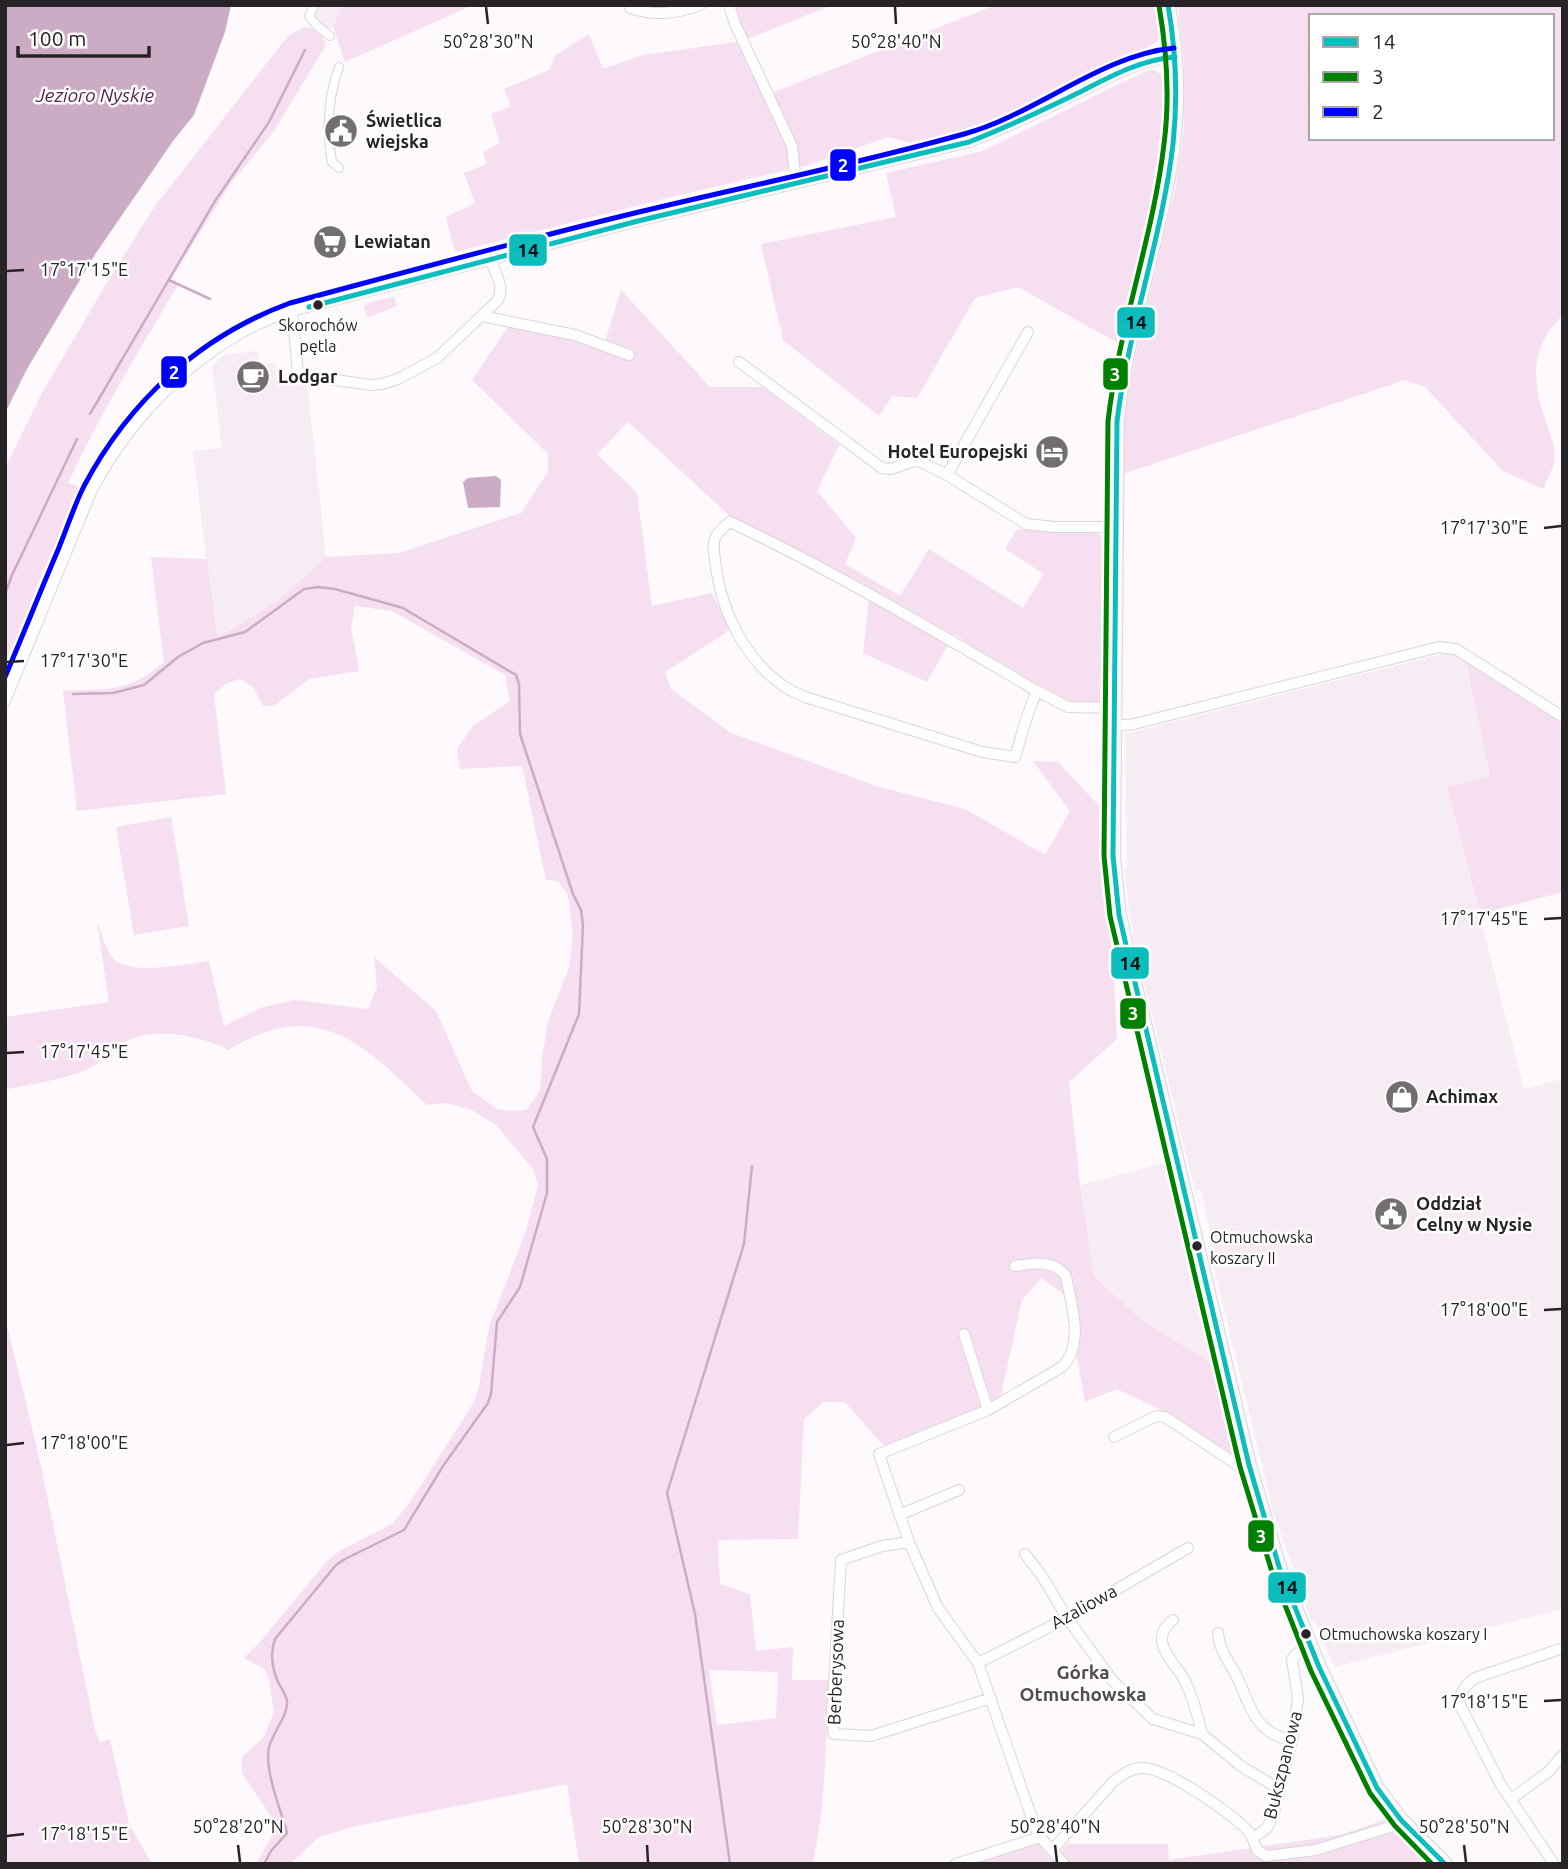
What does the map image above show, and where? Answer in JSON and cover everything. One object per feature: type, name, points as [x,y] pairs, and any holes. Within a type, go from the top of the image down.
[{"type":"main road","points":[[1168,5],[1175,57],[1176,113],[1170,166],[1118,402],[1113,856],[1119,915],[1249,1465],[1280,1570],[1311,1647],[1382,1796],[1401,1820],[1445,1864]]},
{"type":"street","points":[[314,5],[309,16],[330,36]]},
{"type":"street","points":[[630,8],[665,13],[700,5]]},
{"type":"street","points":[[729,5],[735,24],[792,146],[796,183]]},
{"type":"street","points":[[5,701],[91,492],[123,439],[203,356],[247,330],[292,311],[796,183],[969,142],[1004,130],[1149,61],[1175,57]]},
{"type":"street","points":[[339,67],[329,102],[328,120],[332,162],[339,168]]},
{"type":"street","points":[[292,311],[300,375],[371,385],[383,384],[430,364],[498,300],[502,292],[491,260]]},
{"type":"street","points":[[482,316],[575,335],[629,355]]},
{"type":"street","points":[[947,475],[1028,332]]},
{"type":"street","points":[[740,362],[882,468],[891,469],[916,460],[947,475],[1026,524],[1115,527]]},
{"type":"street","points":[[1037,691],[1027,711],[1026,725],[1015,757],[982,752],[805,697],[782,685],[763,668],[726,613],[719,589],[713,541],[716,533],[730,522],[769,540],[1068,707],[1113,708]]},
{"type":"street","points":[[1113,726],[1161,718],[1439,647],[1456,649],[1467,655],[1563,718]]},
{"type":"street","points":[[1015,1265],[1049,1264],[1059,1267],[1066,1276],[1076,1342],[1071,1358],[1062,1367],[988,1410],[879,1454],[909,1542],[937,1608],[978,1663],[1040,1837],[1064,1864]]},
{"type":"street","points":[[964,1334],[988,1410]]},
{"type":"street","points":[[1114,1437],[1156,1416],[1165,1417],[1236,1464],[1249,1465]]},
{"type":"street","points":[[899,1515],[959,1490]]},
{"type":"street","name":"Berberysowa","points":[[909,1542],[882,1546],[841,1560],[832,1716],[834,1734],[871,1735],[991,1698]]},
{"type":"street","name":"Azaliowa","points":[[978,1663],[1067,1618],[1188,1548]]},
{"type":"street","points":[[1025,1554],[1113,1681],[1153,1719],[1202,1734],[1241,1766],[1279,1789]]},
{"type":"street","points":[[1173,1620],[1166,1626],[1163,1634],[1163,1647],[1190,1693],[1202,1734]]},
{"type":"street","points":[[1218,1633],[1223,1654],[1257,1718],[1273,1734],[1291,1741]]},
{"type":"street","name":"Bukszpanowa","points":[[1052,1850],[1114,1781],[1125,1772],[1138,1768],[1153,1769],[1173,1777],[1234,1819],[1253,1838],[1267,1828],[1291,1741],[1298,1699],[1292,1659],[1303,1648],[1311,1647]]},
{"type":"street","points":[[1554,1864],[1511,1799],[1461,1710],[1460,1696],[1465,1686],[1475,1678],[1563,1648]]},
{"type":"street","points":[[1511,1799],[1548,1772],[1563,1755]]},
{"type":"street","points":[[1253,1838],[1261,1855],[1274,1856],[1316,1850],[1393,1826],[1401,1820]]},
{"type":"street","points":[[956,1864],[1040,1837]]},
{"type":"shaded area","points":[[317,5],[343,5],[333,26],[320,32],[311,29]]},
{"type":"shaded area","points":[[343,5],[473,5],[345,62],[333,26]]},
{"type":"shaded area","points":[[731,5],[832,5],[745,40],[769,94],[996,5],[1158,5],[1163,25],[1161,39],[1130,58],[1003,119],[911,143],[888,137],[805,166],[455,252],[446,217],[475,203],[464,173],[487,164],[483,152],[500,143],[491,114],[511,106],[504,89],[549,70],[556,55],[589,34],[603,69],[643,55],[744,41]]},
{"type":"shaded area","points":[[1178,5],[1563,5],[1563,315],[1545,338],[1537,362],[1537,388],[1555,458],[1543,489],[1503,471],[1425,387],[1405,380],[1123,474],[1124,413],[1140,333],[1176,186],[1184,127],[1184,60]]},
{"type":"shaded area","points":[[305,27],[320,32],[326,45],[274,131],[231,183],[170,281],[178,285],[120,382],[80,457],[68,483],[82,488],[5,679],[5,468],[41,395],[155,206],[288,36]]},
{"type":"shaded area","points":[[1154,70],[1168,78],[1170,85],[1166,158],[1123,346],[1018,287],[975,298],[917,398],[892,396],[879,416],[783,340],[761,244],[896,217],[886,173],[983,151],[1144,72]]},
{"type":"shaded area","points":[[621,290],[710,387],[763,387],[839,445],[817,491],[856,538],[845,564],[900,596],[929,549],[1023,608],[1044,574],[1005,549],[1017,529],[1059,533],[1096,532],[1107,542],[1104,702],[1071,702],[993,660],[954,634],[927,682],[863,653],[870,589],[732,518],[628,422],[597,454],[637,493],[652,606],[712,593],[730,630],[665,672],[671,689],[731,733],[879,787],[965,809],[1045,855],[1070,811],[1033,761],[1058,762],[1103,810],[1117,1039],[1069,1082],[1080,1185],[1094,1277],[1142,1320],[1216,1366],[1236,1458],[1166,1412],[1117,1389],[1085,1402],[1066,1296],[1041,1278],[1022,1300],[999,1403],[885,1447],[845,1402],[824,1402],[804,1419],[798,1539],[718,1540],[720,1584],[750,1594],[756,1651],[793,1647],[792,1680],[830,1680],[822,1810],[813,1864],[579,1864],[567,1784],[352,1827],[319,1837],[290,1864],[256,1864],[274,1832],[273,1819],[242,1773],[242,1757],[264,1737],[274,1712],[268,1676],[263,1668],[244,1658],[327,1561],[341,1550],[392,1524],[409,1504],[473,1404],[479,1387],[489,1327],[526,1231],[538,1185],[533,1169],[496,1125],[472,1110],[445,1103],[427,1105],[381,1063],[337,1034],[313,1027],[288,1027],[260,1034],[229,1050],[177,1035],[137,1037],[115,1048],[86,1070],[7,1089],[5,1017],[109,1002],[97,921],[105,945],[112,957],[120,963],[158,968],[209,961],[224,1026],[263,1007],[296,1000],[368,1009],[377,987],[374,957],[436,1011],[472,1091],[497,1109],[526,1110],[540,1091],[548,1021],[569,968],[573,933],[568,895],[558,881],[546,880],[522,766],[460,769],[457,749],[473,726],[510,701],[505,675],[392,611],[355,606],[351,627],[359,671],[309,679],[274,706],[263,706],[253,687],[240,679],[227,683],[214,694],[226,794],[77,811],[63,691],[105,689],[128,684],[139,680],[164,662],[151,557],[207,559],[217,638],[279,600],[326,557],[399,553],[521,513],[548,472],[548,454],[472,380],[508,327],[604,345]],"holes":[[[709,1670],[778,1672],[776,1718],[717,1725]]]},
{"type":"shaded area","points":[[394,297],[397,306],[369,317],[366,314],[364,307],[368,303]]},
{"type":"shaded area","points":[[257,351],[259,364],[275,363],[276,376],[290,376],[307,382],[326,557],[279,600],[216,638],[193,451],[222,448],[212,367],[223,355]]},
{"type":"shaded area","points":[[1454,651],[1465,657],[1490,776],[1447,787],[1524,1089],[1563,1079],[1563,1609],[1334,1667],[1318,1627],[1311,1619],[1273,1511],[1214,1267],[1215,1255],[1201,1190],[1195,1190],[1134,941],[1124,867],[1127,866],[1125,734]]},
{"type":"shaded area","points":[[1465,657],[1501,680],[1503,671],[1563,711],[1563,892],[1480,914],[1447,787],[1490,776]]},
{"type":"shaded area","points":[[171,817],[189,926],[134,935],[116,827]]},
{"type":"shaded area","points":[[1167,1162],[1216,1366],[1142,1320],[1094,1277],[1080,1185]]},
{"type":"shaded area","points":[[5,1317],[40,1461],[95,1730],[100,1743],[110,1739],[129,1824],[152,1864],[5,1864]]},
{"type":"shaded area","points":[[1384,1820],[1427,1864],[964,1864],[1037,1842],[1052,1861],[1067,1844],[1168,1844],[1169,1860],[1340,1835]]},
{"type":"water","name":"Jezioro Nyskie","points":[[5,5],[231,5],[225,32],[194,115],[96,253],[27,369],[5,413]]},
{"type":"water","points":[[496,476],[501,480],[500,507],[468,508],[463,482],[468,478]]},
{"type":"waterway","points":[[90,414],[215,201],[269,122],[305,50]]},
{"type":"waterway","points":[[169,280],[210,299]]},
{"type":"waterway","points":[[5,594],[77,439]]},
{"type":"waterway","points":[[73,694],[113,693],[144,685],[178,657],[203,643],[245,632],[304,589],[335,589],[403,608],[516,675],[519,684],[520,734],[573,894],[581,910],[583,925],[579,1014],[533,1127],[547,1159],[547,1193],[520,1287],[497,1322],[491,1394],[488,1403],[443,1466],[404,1530],[336,1565],[275,1639],[273,1666],[287,1707],[271,1741],[268,1757],[271,1779],[287,1833],[271,1851],[264,1864]]},
{"type":"waterway","points":[[730,1864],[695,1614],[667,1493],[744,1244],[752,1166]]},
{"type":"transit line","name":"14","points":[[1168,5],[1175,74],[1173,144],[1161,213],[1129,351],[1117,421],[1113,856],[1119,915],[1249,1465],[1280,1570],[1319,1667],[1377,1788],[1401,1820],[1445,1864]]},
{"type":"transit line","name":"3","points":[[1159,6],[1167,75],[1164,144],[1152,214],[1120,351],[1108,421],[1104,856],[1110,916],[1240,1467],[1272,1572],[1311,1671],[1370,1793],[1395,1826],[1432,1864]]},
{"type":"transit line","name":"2","points":[[5,677],[77,501],[102,455],[145,399],[170,375],[197,353],[257,317],[290,303],[508,245],[964,134],[1016,114],[1120,62],[1174,48]]},
{"type":"transit line","name":"14","points":[[309,307],[638,221],[969,142],[1035,114],[1123,71],[1148,62],[1175,57]]},
{"type":"place","name":"Świetlica wiejska","points":[[341,131]]},
{"type":"place","name":"Lewiatan","points":[[330,242]]},
{"type":"place","name":"Skorochów pętla","points":[[318,305]]},
{"type":"place","name":"Lodgar","points":[[253,377]]},
{"type":"place","name":"Hotel Europejski","points":[[1052,452]]},
{"type":"place","name":"Achimax","points":[[1402,1097]]},
{"type":"place","name":"Oddział Celny w Nysie","points":[[1391,1214]]},
{"type":"place","name":"Otmuchowska koszary II","points":[[1197,1246]]},
{"type":"place","name":"Otmuchowska koszary I","points":[[1306,1634]]},
{"type":"district","name":"Górka Otmuchowska","points":[[1083,1683]]}]
